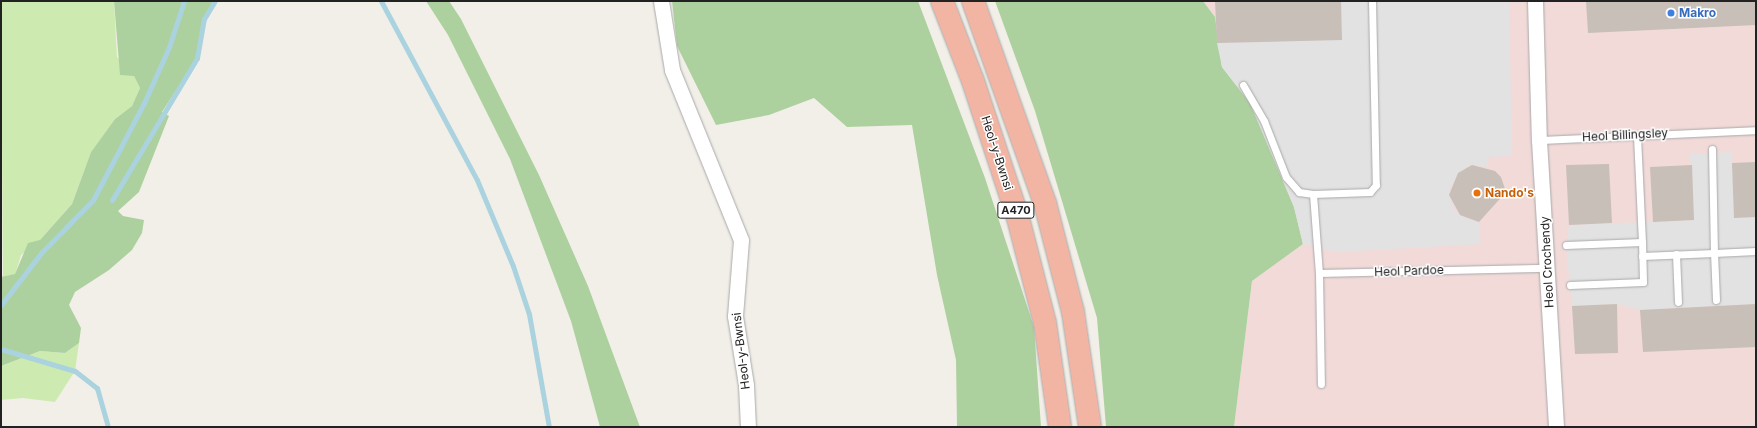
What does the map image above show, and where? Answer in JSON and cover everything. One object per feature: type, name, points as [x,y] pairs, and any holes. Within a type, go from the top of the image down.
[{"type":"highway","name":"Heol-y-Bwnsi","points":[[942,1],[973,81],[1018,218],[1045,323],[1060,427]]},
{"type":"highway","name":"A470","points":[[973,1],[1045,203],[1073,312],[1090,427]]},
{"type":"street","name":"Heol-y-Bwnsi","points":[[661,1],[672,70],[741,240],[735,316],[746,385],[748,427]]},
{"type":"street","name":"Heol Crochendy","points":[[1535,1],[1539,140],[1556,427]]},
{"type":"lane","points":[[1243,85],[1264,121],[1286,176],[1299,192],[1313,194],[1370,192],[1376,185],[1372,1]]},
{"type":"lane","name":"Heol Billingsley","points":[[1539,140],[1710,130],[1756,130]]},
{"type":"lane","points":[[1570,285],[1643,282],[1637,135]]},
{"type":"lane","points":[[1712,149],[1716,300]]},
{"type":"lane","points":[[1313,194],[1314,226],[1319,274],[1321,384]]},
{"type":"lane","points":[[1566,245],[1642,242]]},
{"type":"lane","points":[[1642,256],[1756,250]]},
{"type":"lane","points":[[1676,254],[1678,302]]},
{"type":"lane","name":"Heol Pardoe","points":[[1319,274],[1547,268]]},
{"type":"shaded area","points":[[1203,1],[1756,1],[1756,427],[1234,427],[1252,281],[1303,244],[1294,207],[1250,103],[1217,43],[1215,17]]},
{"type":"shaded area","points":[[1342,1],[1509,1],[1512,156],[1488,157],[1488,167],[1472,165],[1465,168],[1450,187],[1454,210],[1467,219],[1479,222],[1481,244],[1337,252],[1303,244],[1294,207],[1250,103],[1222,67],[1217,43],[1342,39]]},
{"type":"shaded area","points":[[1732,152],[1734,217],[1756,217],[1756,304],[1640,310],[1617,304],[1572,306],[1566,245],[1569,225],[1694,220],[1690,154]]},
{"type":"green space","points":[[1,1],[114,1],[117,57],[134,76],[140,88],[132,106],[115,119],[91,152],[72,204],[40,240],[21,255],[15,275],[3,277]]},
{"type":"green space","points":[[114,1],[215,1],[204,19],[197,58],[162,112],[169,116],[139,192],[118,211],[123,216],[144,220],[142,233],[132,250],[109,270],[75,292],[69,305],[81,328],[79,343],[65,353],[40,351],[1,366],[1,277],[15,274],[28,243],[40,240],[72,204],[91,152],[115,119],[132,106],[140,88],[134,76],[120,75]]},
{"type":"green space","points":[[426,1],[449,1],[461,19],[539,175],[588,286],[640,427],[600,427],[571,321],[510,159],[448,35]]},
{"type":"green space","points":[[672,1],[918,1],[985,178],[1034,327],[1041,427],[957,427],[956,360],[937,275],[912,125],[847,127],[814,98],[769,115],[716,125],[677,46]]},
{"type":"green space","points":[[995,1],[1203,1],[1215,17],[1222,67],[1250,103],[1294,207],[1303,244],[1252,281],[1234,427],[1106,427],[1097,318],[1035,111]]},
{"type":"green space","points":[[79,343],[75,371],[55,402],[23,398],[1,400],[1,366],[40,351],[65,353]]},
{"type":"building","points":[[1215,1],[1341,1],[1342,40],[1217,43]]},
{"type":"building","name":"Makro","points":[[1586,1],[1756,1],[1756,25],[1588,33]]},
{"type":"building","points":[[1756,162],[1756,217],[1734,218],[1732,163]]},
{"type":"building","points":[[1609,164],[1612,223],[1569,225],[1566,165]]},
{"type":"building","name":"Nando's","points":[[1472,165],[1495,171],[1501,177],[1506,192],[1479,222],[1460,215],[1449,195],[1458,173]]},
{"type":"building","points":[[1692,165],[1694,220],[1653,222],[1650,167]]},
{"type":"building","points":[[1617,304],[1618,353],[1575,354],[1572,306]]},
{"type":"building","points":[[1756,304],[1756,347],[1643,352],[1640,310]]},
{"type":"waterway","points":[[1,305],[41,253],[93,200],[144,103],[169,47],[184,1]]},
{"type":"waterway","points":[[112,200],[197,58],[204,19],[215,1]]},
{"type":"waterway","points":[[381,1],[477,180],[513,266],[529,314],[549,427]]},
{"type":"waterway","points":[[1,349],[75,371],[97,388],[108,427]]},
{"type":"place","name":"Makro","points":[[1671,13]]},
{"type":"place","name":"Nando's","points":[[1477,193]]}]
